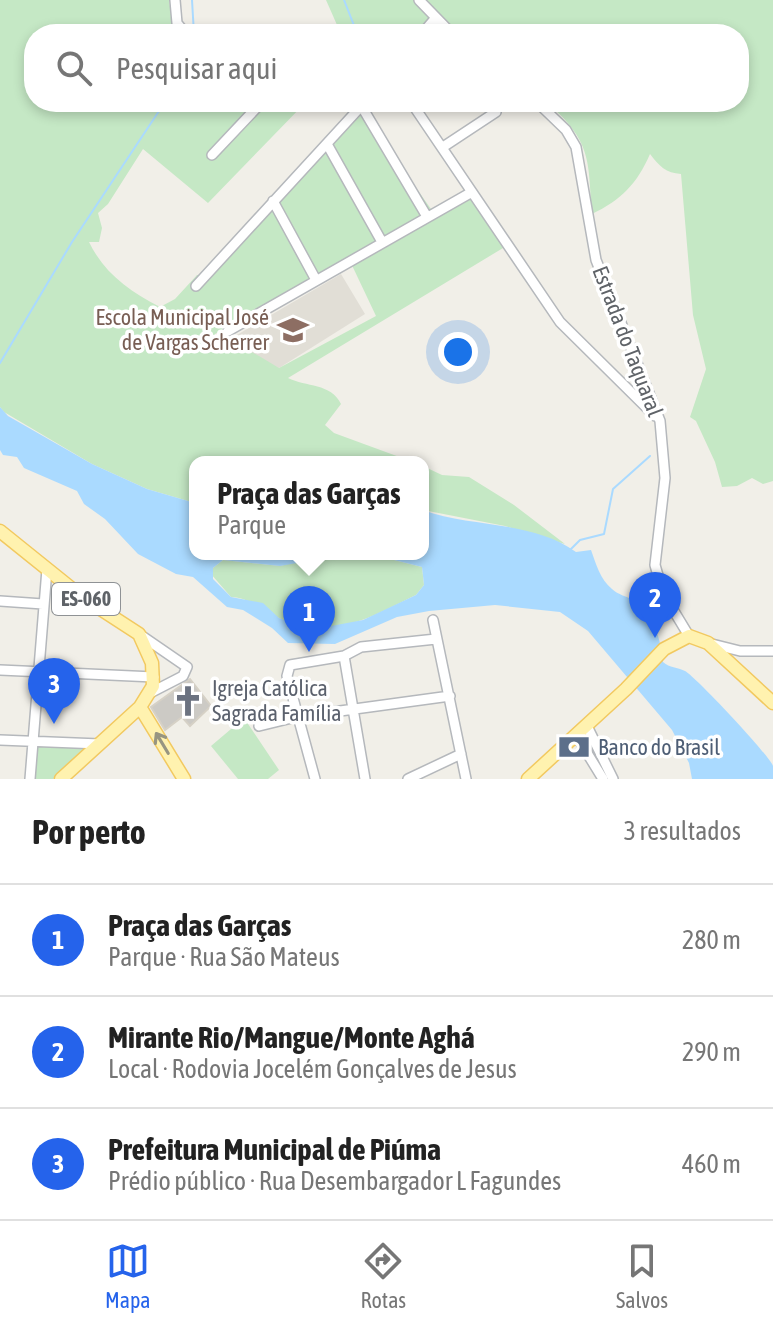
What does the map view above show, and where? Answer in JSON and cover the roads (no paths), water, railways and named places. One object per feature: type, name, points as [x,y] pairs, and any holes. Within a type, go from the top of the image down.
[{"type":"main road","name":"ES-060","points":[[0,531],[82,597],[139,634],[149,653],[154,677]]},
{"type":"main road","points":[[528,779],[626,689],[664,649],[689,636],[708,643],[772,701]]},
{"type":"main road","points":[[61,779],[140,707],[150,693],[154,677]]},
{"type":"main road","points":[[140,707],[184,779]]},
{"type":"street","points":[[175,0],[178,24]]},
{"type":"street","points":[[419,0],[439,24]]},
{"type":"street","points":[[431,24],[434,20]]},
{"type":"street","points":[[212,155],[253,112]]},
{"type":"street","points":[[196,286],[357,112]]},
{"type":"street","points":[[368,112],[426,215]]},
{"type":"street","points":[[418,112],[560,322],[660,421]]},
{"type":"street","points":[[443,147],[496,112]]},
{"type":"street","name":"Estrada do Taquaral","points":[[547,112],[566,130],[576,147],[596,260],[660,421],[665,478],[655,565],[663,593],[689,636]]},
{"type":"street","points":[[327,144],[382,242]]},
{"type":"street","points":[[228,331],[426,215],[472,192]]},
{"type":"street","points":[[273,201],[316,280]]},
{"type":"street","points":[[30,779],[47,569]]},
{"type":"street","points":[[0,601],[43,604]]},
{"type":"street","points":[[433,620],[466,779]]},
{"type":"street","points":[[139,634],[187,667],[183,676],[150,693]]},
{"type":"street","points":[[315,779],[296,717],[287,670],[297,663],[344,656],[361,647],[436,639]]},
{"type":"street","points":[[708,643],[740,651],[773,651]]},
{"type":"street","points":[[344,656],[365,779]]},
{"type":"street","points":[[0,670],[154,677]]},
{"type":"street","points":[[259,726],[296,717],[450,696]]},
{"type":"street","points":[[587,726],[613,779]]},
{"type":"street","points":[[576,735],[603,779]]},
{"type":"street","points":[[0,740],[100,744]]},
{"type":"street","points":[[408,779],[461,754]]},
{"type":"water","points":[[0,407],[8,416],[92,464],[147,489],[189,501],[189,560],[223,560],[213,568],[213,579],[231,597],[263,603],[279,618],[310,630],[363,620],[416,595],[424,585],[422,567],[394,560],[429,560],[429,512],[540,534],[576,552],[591,550],[608,585],[647,613],[658,636],[663,662],[692,676],[732,717],[769,759],[773,766],[773,779],[692,779],[689,763],[672,730],[588,631],[560,612],[495,605],[429,611],[397,617],[335,644],[288,643],[272,628],[243,610],[227,607],[193,577],[176,574],[138,554],[105,519],[84,504],[77,491],[24,468],[17,457],[3,455],[0,450]]},
{"type":"water","points":[[223,560],[314,560],[280,566]]},
{"type":"waterway","points":[[192,0],[193,24]]},
{"type":"waterway","points":[[344,0],[353,24]]},
{"type":"waterway","points":[[0,363],[72,242],[158,112]]},
{"type":"waterway","points":[[571,549],[580,540],[604,534],[613,489],[650,456]]},
{"type":"place","name":"Escola Municipal José de Vargas Scherrer","points":[[293,330]]},
{"type":"place","name":"Mirante Rio/Mangue/Monte Aghá","points":[[655,638]]},
{"type":"place","name":"Praça das Garças","points":[[309,652]]},
{"type":"place","name":"Igreja Católica Sagrada Família","points":[[188,701]]},
{"type":"place","name":"Prefeitura Municipal de Piúma","points":[[54,724]]},
{"type":"place","name":"Banco do Brasil","points":[[574,747]]}]
